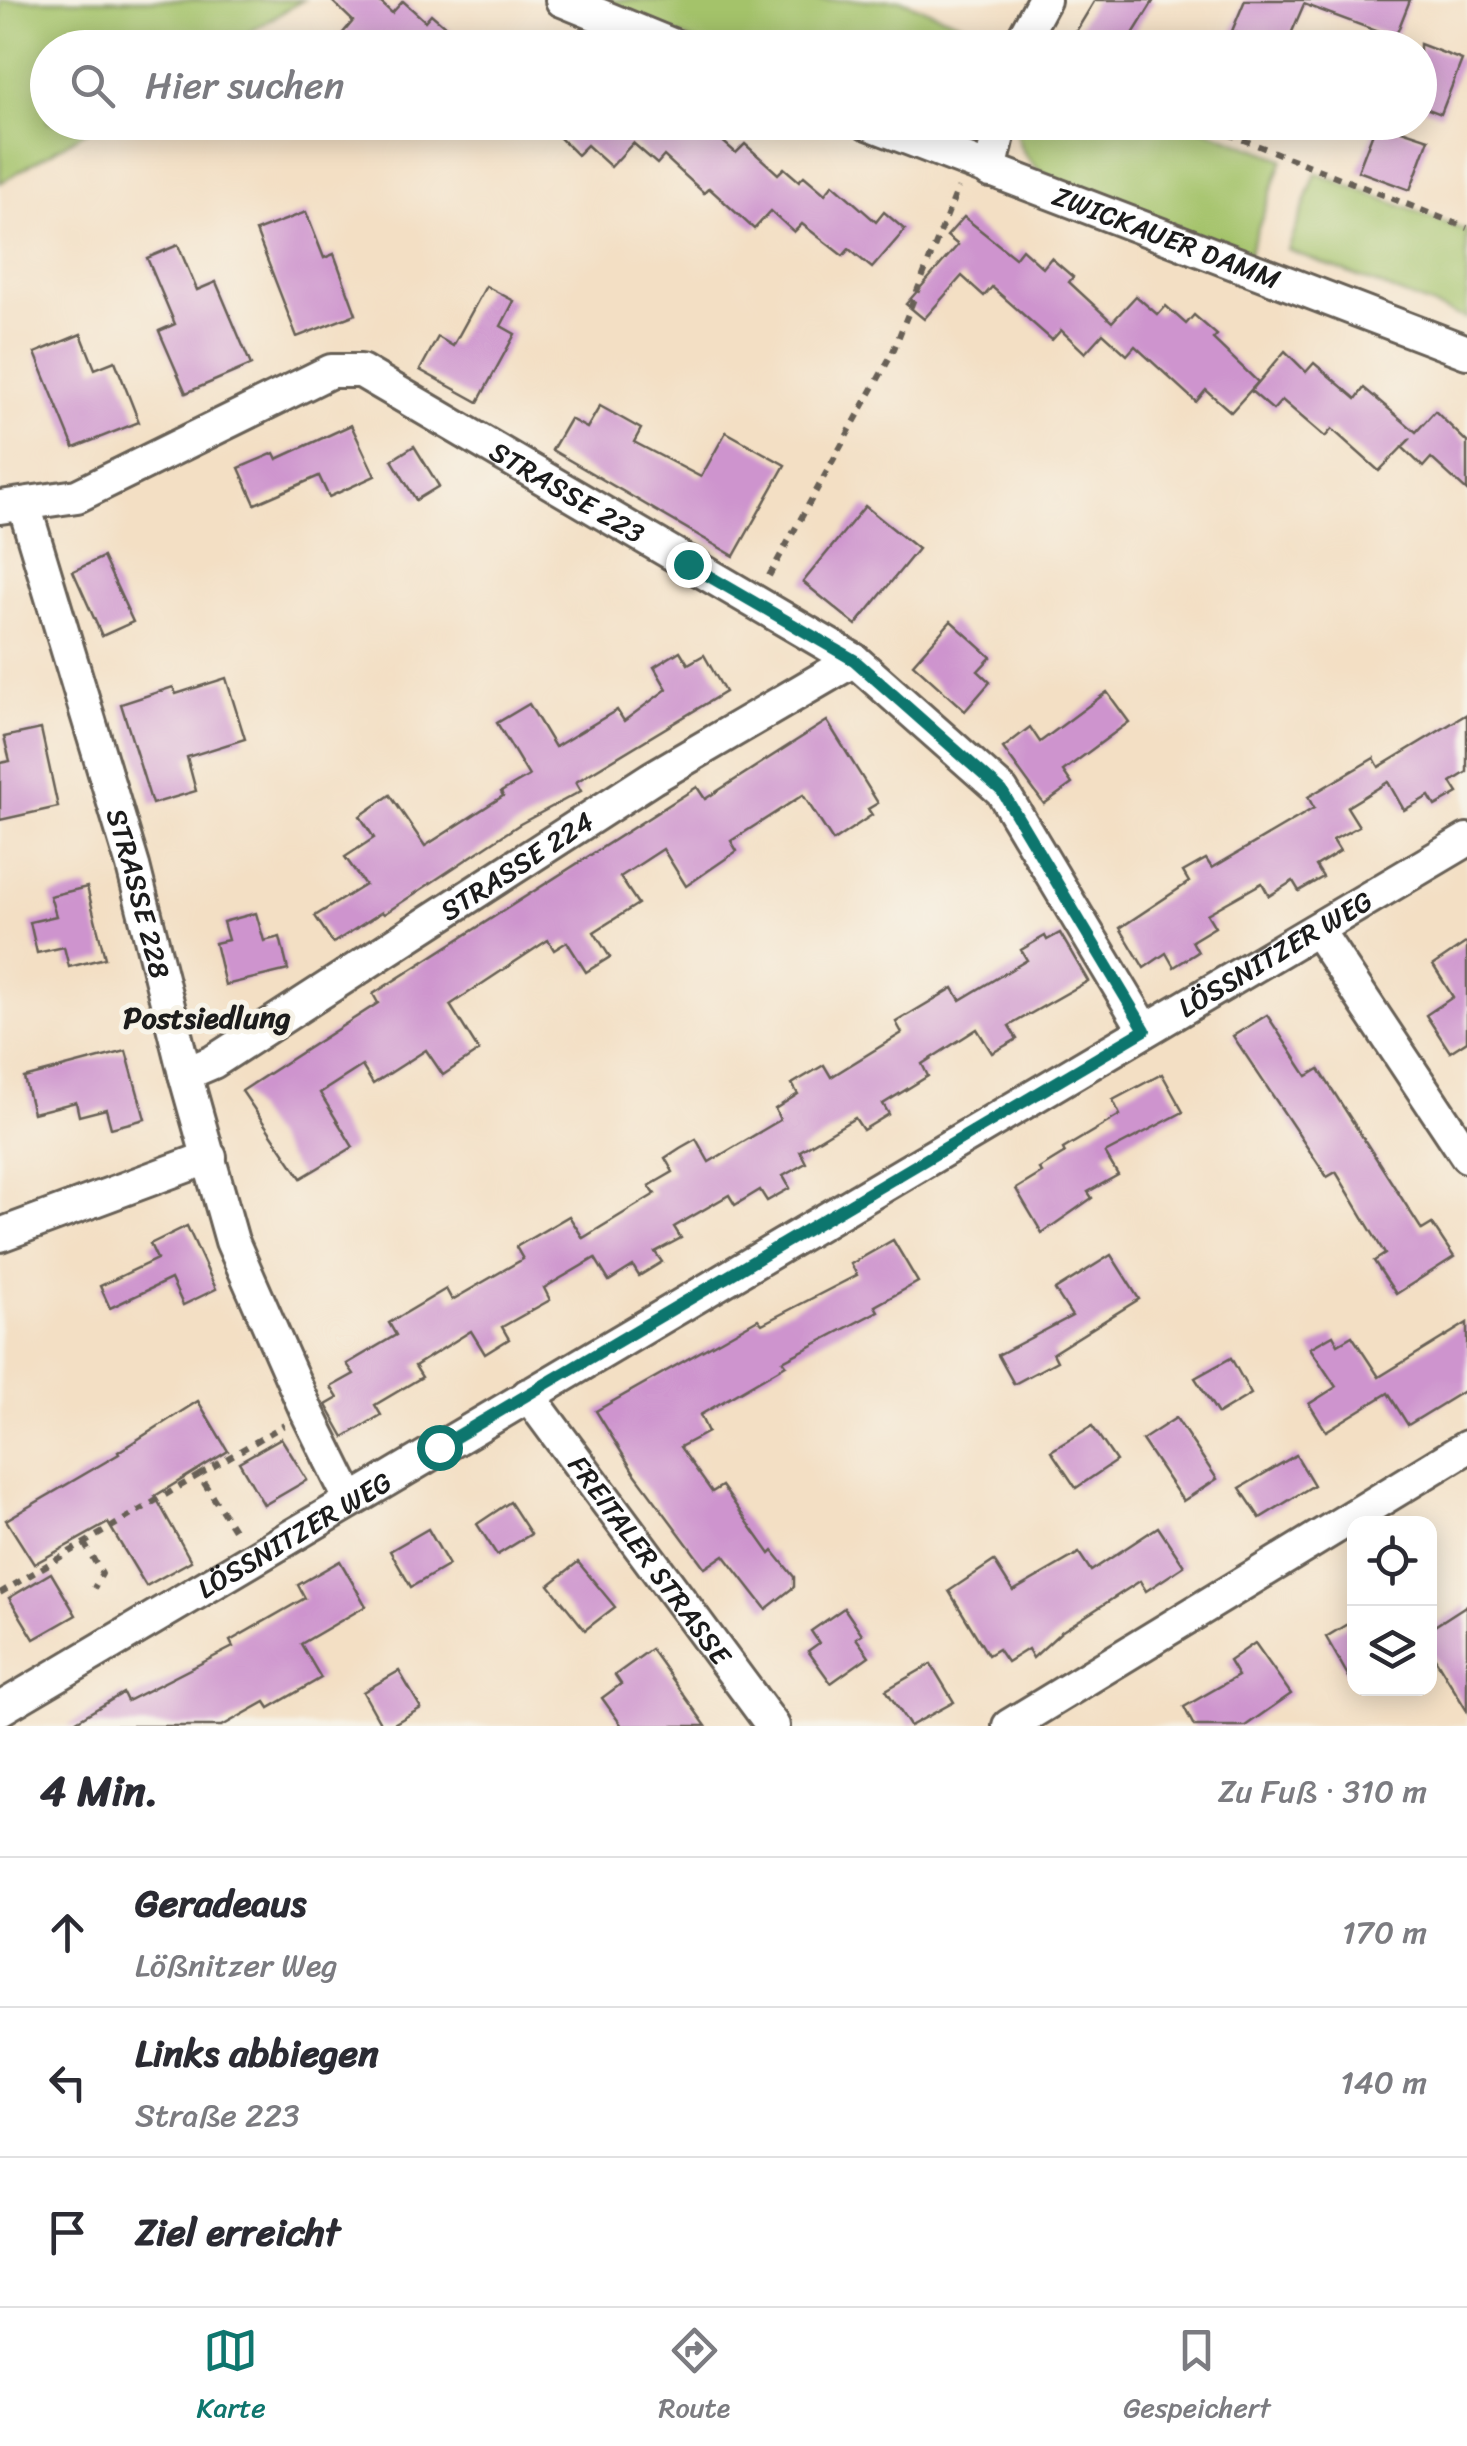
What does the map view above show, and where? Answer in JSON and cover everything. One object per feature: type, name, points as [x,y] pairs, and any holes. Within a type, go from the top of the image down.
[{"type":"street","points":[[562,0],[635,30]]},
{"type":"street","points":[[1028,30],[1044,0]]},
{"type":"street","name":"ZWICKAUER DAMM","points":[[905,140],[977,173],[1467,352]]},
{"type":"street","points":[[977,173],[993,140]]},
{"type":"street","name":"STRASSE 223","points":[[12,506],[76,496],[331,371],[360,371],[854,660],[1002,791],[1145,1030]]},
{"type":"street","name":"STRASSE 228","points":[[12,506],[134,866],[185,1074],[232,1241],[306,1412],[350,1499]]},
{"type":"street","name":"STRASSE 224","points":[[185,1074],[213,1062],[652,778],[854,660]]},
{"type":"street","name":"LÖSSNITZER WEG","points":[[0,1709],[1467,840]]},
{"type":"street","points":[[1317,930],[1467,1156]]},
{"type":"street","points":[[0,1235],[210,1157]]},
{"type":"street","name":"FREITALER STRASSE","points":[[528,1396],[773,1726]]},
{"type":"street","points":[[1009,1726],[1467,1447]]},
{"type":"path","points":[[1244,140],[1467,228]]},
{"type":"path","points":[[754,603],[892,354],[977,173]]},
{"type":"path","points":[[0,1593],[306,1412]]},
{"type":"path","points":[[199,1475],[246,1548]]},
{"type":"path","points":[[84,1543],[102,1574],[94,1588]]},
{"type":"green space","points":[[0,0],[303,0],[253,30],[30,30],[30,140],[72,140],[0,183]]},
{"type":"green space","points":[[588,0],[901,0],[978,30],[665,30]]},
{"type":"green space","points":[[940,140],[988,140],[984,157]]},
{"type":"green space","points":[[1233,140],[1283,159],[1247,259],[1053,180],[1026,156],[1018,141]]},
{"type":"green space","points":[[1316,173],[1467,231],[1467,319],[1288,250]]},
{"type":"building","points":[[331,0],[378,0],[392,13],[403,1],[425,21],[431,14],[450,30],[346,30],[353,21]]},
{"type":"building","points":[[1095,0],[1154,0],[1135,30],[1077,30]]},
{"type":"building","points":[[1245,0],[1410,0],[1398,30],[1374,30],[1304,4],[1293,30],[1232,30]]},
{"type":"building","points":[[1437,50],[1462,60],[1441,114],[1437,112]]},
{"type":"building","points":[[562,140],[721,140],[736,153],[745,144],[778,174],[784,168],[799,181],[804,176],[825,194],[833,184],[876,222],[884,212],[905,230],[872,268],[849,249],[843,256],[802,224],[794,232],[771,211],[754,229],[709,188],[704,193],[664,156],[657,164],[633,143],[611,167],[587,145],[577,155]]},
{"type":"building","points":[[1370,140],[1429,140],[1410,190],[1358,171]]},
{"type":"building","points":[[306,212],[324,258],[334,254],[356,314],[297,337],[256,231]]},
{"type":"building","points":[[964,217],[1015,258],[1022,249],[1043,268],[1051,258],[1073,277],[1069,282],[1112,322],[1136,296],[1158,315],[1166,306],[1186,324],[1194,315],[1258,382],[1231,412],[1206,390],[1196,402],[1135,346],[1127,355],[1103,333],[1085,353],[1061,330],[1052,340],[992,287],[984,296],[962,276],[924,319],[906,304],[958,245],[947,236]]},
{"type":"building","points":[[178,245],[197,290],[216,282],[251,365],[186,393],[159,331],[175,324],[147,258]]},
{"type":"building","points":[[486,286],[514,301],[501,326],[515,334],[478,402],[420,370],[438,337],[453,346]]},
{"type":"building","points":[[81,334],[95,369],[115,361],[139,422],[74,448],[35,353]]},
{"type":"building","points":[[1285,351],[1306,372],[1314,363],[1356,399],[1364,388],[1416,432],[1435,411],[1467,442],[1467,491],[1431,458],[1423,467],[1402,447],[1379,471],[1332,429],[1325,437],[1282,400],[1273,410],[1251,391]]},
{"type":"building","points":[[600,406],[641,429],[634,442],[701,477],[726,432],[785,465],[734,556],[552,450],[570,419],[587,428]]},
{"type":"building","points":[[351,425],[375,476],[329,497],[319,476],[255,504],[239,468],[274,453],[277,459]]},
{"type":"building","points":[[414,446],[439,486],[416,500],[392,460]]},
{"type":"building","points":[[865,506],[918,549],[856,625],[803,582]]},
{"type":"building","points":[[103,557],[133,622],[102,636],[73,571]]},
{"type":"building","points":[[951,621],[991,657],[978,671],[990,682],[965,711],[913,664]]},
{"type":"building","points":[[680,651],[688,664],[704,655],[725,692],[576,782],[581,791],[520,824],[333,943],[315,916],[365,885],[345,857],[374,838],[360,816],[390,795],[425,846],[529,776],[497,723],[529,704],[555,747],[617,710],[624,721],[667,689],[654,667]]},
{"type":"building","points":[[226,678],[245,739],[187,757],[196,791],[152,804],[121,704],[173,687],[176,694]]},
{"type":"building","points":[[1107,692],[1129,722],[1063,771],[1072,784],[1044,804],[1003,748],[1030,727],[1040,742]]},
{"type":"building","points":[[1467,714],[1467,772],[1451,782],[1458,793],[1435,806],[1429,796],[1404,810],[1388,782],[1347,807],[1359,826],[1333,840],[1340,851],[1316,866],[1323,877],[1299,891],[1293,881],[1269,896],[1262,883],[1207,914],[1215,927],[1192,941],[1198,952],[1174,967],[1166,953],[1144,968],[1120,928],[1189,882],[1183,872],[1206,859],[1212,868],[1314,808],[1308,797],[1374,758],[1379,767]]},
{"type":"building","points":[[827,721],[878,803],[868,809],[872,815],[833,841],[803,795],[731,841],[737,851],[686,886],[663,849],[620,877],[638,904],[594,932],[610,957],[586,972],[567,942],[554,950],[548,940],[450,1005],[479,1051],[443,1075],[426,1050],[373,1084],[362,1066],[320,1093],[353,1147],[301,1178],[242,1091],[378,1003],[373,994],[697,787],[705,799]]},
{"type":"building","points":[[41,729],[58,807],[0,820],[0,763],[10,761],[4,737]]},
{"type":"building","points":[[87,887],[105,958],[69,967],[64,947],[37,953],[30,922],[56,916],[50,896]]},
{"type":"building","points":[[256,913],[264,941],[280,937],[288,970],[225,985],[215,943],[228,940],[223,922]]},
{"type":"building","points":[[1060,933],[1088,981],[1009,1026],[1017,1039],[992,1053],[977,1029],[922,1064],[928,1076],[883,1104],[889,1114],[863,1130],[855,1118],[800,1151],[806,1163],[783,1176],[790,1188],[767,1201],[760,1190],[735,1205],[729,1195],[674,1227],[681,1238],[655,1252],[662,1262],[639,1276],[633,1266],[609,1281],[595,1258],[544,1288],[550,1300],[502,1327],[509,1339],[485,1354],[471,1331],[415,1366],[422,1377],[375,1405],[381,1415],[344,1437],[326,1405],[338,1398],[331,1387],[354,1374],[347,1364],[396,1335],[389,1323],[446,1289],[452,1300],[523,1259],[516,1247],[569,1216],[583,1238],[655,1194],[649,1186],[673,1172],[665,1158],[680,1148],[696,1139],[709,1162],[780,1120],[775,1109],[798,1094],[792,1084],[824,1065],[831,1077],[902,1033],[896,1022],[953,988],[960,1000],[1027,960],[1021,950],[1045,936],[1047,940]]},
{"type":"building","points":[[1467,942],[1467,1041],[1450,1052],[1426,1015],[1453,997],[1433,965]]},
{"type":"building","points":[[1267,1015],[1307,1076],[1319,1069],[1422,1230],[1432,1224],[1454,1257],[1396,1294],[1374,1261],[1385,1254],[1336,1172],[1327,1177],[1233,1036]]},
{"type":"building","points":[[126,1051],[145,1119],[111,1128],[106,1109],[79,1116],[76,1102],[33,1113],[24,1078]]},
{"type":"building","points":[[1162,1074],[1183,1112],[1105,1153],[1118,1175],[1088,1192],[1092,1198],[1042,1233],[1016,1189],[1042,1173],[1039,1169],[1065,1153],[1063,1149],[1120,1115],[1113,1100]]},
{"type":"building","points":[[187,1226],[216,1289],[183,1305],[171,1279],[110,1308],[100,1286],[157,1259],[150,1244]]},
{"type":"building","points":[[893,1240],[918,1282],[875,1306],[878,1311],[783,1361],[786,1365],[700,1415],[708,1432],[680,1447],[712,1492],[722,1486],[770,1554],[773,1551],[794,1577],[794,1587],[766,1609],[724,1555],[705,1568],[633,1471],[596,1411],[758,1319],[762,1324],[857,1275],[851,1264]]},
{"type":"building","points":[[1111,1255],[1139,1299],[1053,1353],[1057,1361],[1014,1384],[998,1355],[1072,1316],[1055,1290]]},
{"type":"building","points":[[1467,1323],[1467,1389],[1408,1425],[1388,1393],[1326,1431],[1309,1404],[1336,1387],[1310,1348],[1333,1335],[1338,1344],[1352,1336],[1379,1377]]},
{"type":"building","points":[[1231,1358],[1251,1394],[1218,1414],[1195,1378]]},
{"type":"building","points":[[198,1401],[228,1451],[155,1496],[191,1561],[146,1586],[108,1523],[34,1564],[6,1520],[119,1454]]},
{"type":"building","points":[[1176,1418],[1217,1479],[1183,1501],[1142,1440]]},
{"type":"building","points":[[1092,1426],[1116,1461],[1076,1488],[1051,1451]]},
{"type":"building","points":[[281,1438],[307,1480],[264,1505],[239,1462]]},
{"type":"building","points":[[1296,1455],[1314,1485],[1260,1518],[1240,1488]]},
{"type":"building","points":[[510,1502],[531,1534],[497,1555],[477,1524]]},
{"type":"building","points":[[1158,1527],[1184,1566],[1146,1591],[1140,1581],[1061,1632],[1033,1658],[1028,1649],[1007,1662],[998,1649],[988,1655],[949,1591],[994,1561],[1013,1591],[1079,1553],[1091,1571]]},
{"type":"building","points":[[428,1529],[449,1565],[411,1587],[390,1551]]},
{"type":"building","points":[[340,1561],[366,1606],[301,1644],[321,1678],[269,1708],[265,1702],[222,1726],[68,1726],[123,1693],[127,1701],[233,1647],[230,1641],[305,1598],[298,1585]]},
{"type":"building","points":[[578,1562],[615,1607],[585,1630],[549,1585]]},
{"type":"building","points":[[51,1573],[76,1615],[34,1639],[9,1598]]},
{"type":"building","points":[[1467,1605],[1467,1711],[1437,1662],[1437,1624]]},
{"type":"building","points":[[844,1608],[862,1634],[856,1638],[869,1656],[831,1683],[808,1651],[819,1643],[811,1631]]},
{"type":"building","points":[[1347,1624],[1347,1674],[1326,1637]]},
{"type":"building","points":[[1255,1643],[1291,1694],[1245,1726],[1194,1726],[1184,1707],[1238,1676],[1229,1661]]},
{"type":"building","points":[[651,1649],[706,1726],[622,1726],[602,1698],[621,1684],[615,1675]]},
{"type":"building","points":[[931,1664],[954,1702],[910,1726],[886,1690]]},
{"type":"building","points":[[399,1671],[421,1708],[390,1726],[382,1726],[363,1692]]},
{"type":"district","name":"Postsiedlung","points":[[207,1018]]},
{"type":"route","points":[[439,1447],[1145,1030],[1002,791],[854,660],[688,564]]}]
